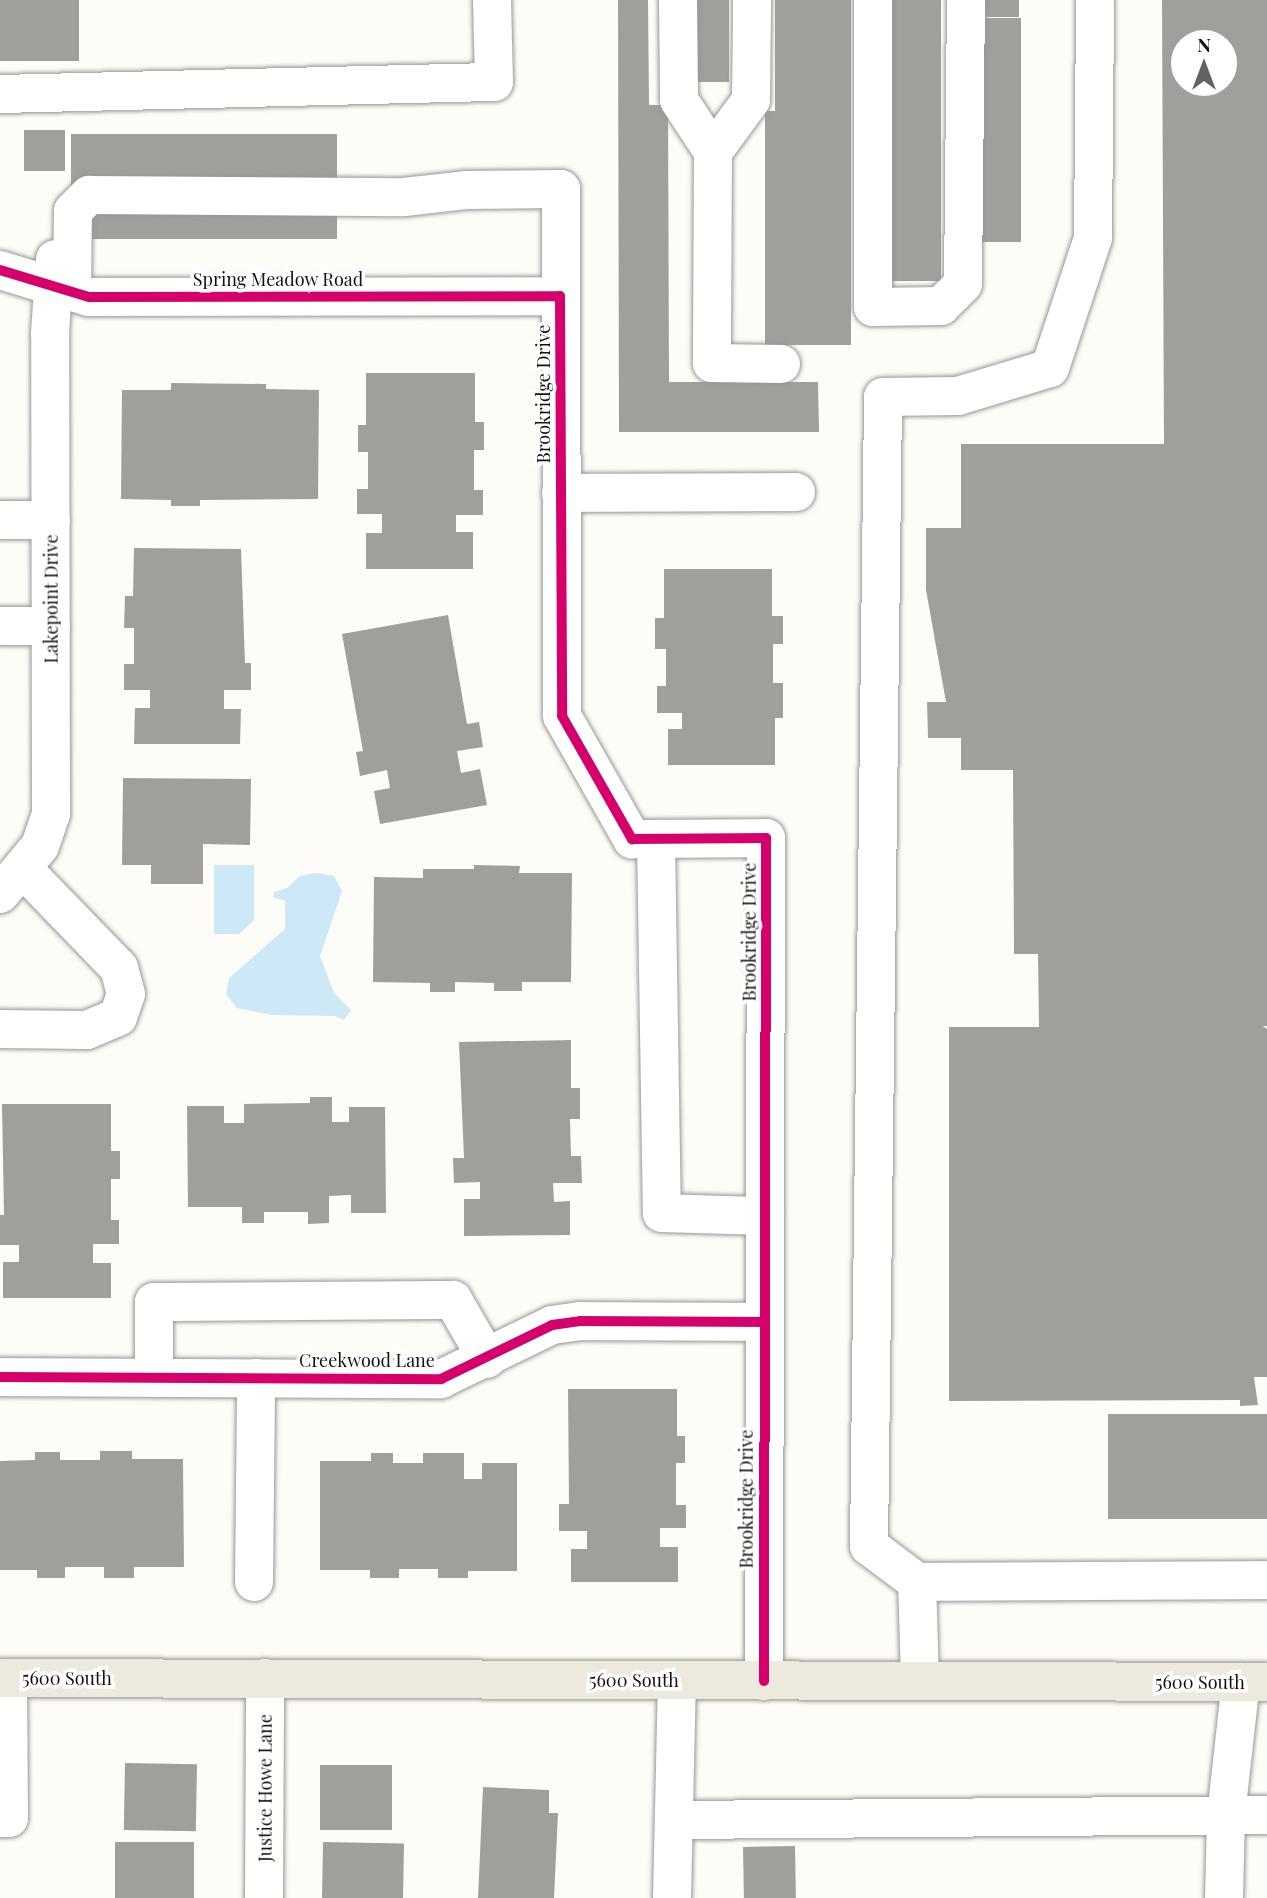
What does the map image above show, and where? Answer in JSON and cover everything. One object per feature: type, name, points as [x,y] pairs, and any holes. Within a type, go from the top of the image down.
[{"type":"main road","name":"5600 South","points":[[4,1678],[1254,1682]]},
{"type":"street","points":[[0,94],[494,82],[492,0]]},
{"type":"street","points":[[678,0],[679,100],[713,152],[712,363],[781,364]]},
{"type":"street","points":[[713,152],[751,100],[752,0]]},
{"type":"street","points":[[873,0],[873,307],[941,306],[963,284],[966,0]]},
{"type":"street","points":[[1095,0],[1093,237],[1050,368],[958,396],[883,397],[869,1546],[916,1582],[1267,1580]]},
{"type":"street","points":[[336,176],[406,176],[466,190]]},
{"type":"street","points":[[64,289],[54,204],[71,186]]},
{"type":"street","name":"Brookridge Drive","points":[[466,190],[561,189],[562,716],[632,839],[766,838],[764,1681]]},
{"type":"street","points":[[64,289],[73,211],[89,195],[404,197],[466,190]]},
{"type":"street","name":"Spring Meadow Road","points":[[0,270],[89,297],[560,296]]},
{"type":"street","name":"Lakepoint Drive","points":[[12,882],[40,846],[51,814],[50,333],[64,289]]},
{"type":"street","points":[[561,493],[796,492]]},
{"type":"street","points":[[0,520],[51,520]]},
{"type":"street","points":[[0,626],[51,626]]},
{"type":"street","points":[[656,839],[662,1213],[765,1216]]},
{"type":"street","points":[[0,1029],[87,1030],[118,1017],[126,994],[119,968],[12,882]]},
{"type":"street","points":[[154,1378],[154,1302],[453,1300],[487,1359]]},
{"type":"street","name":"Creekwood Lane","points":[[0,1377],[441,1379],[487,1359],[552,1325],[580,1321],[764,1322]]},
{"type":"street","points":[[254,1582],[256,1378]]},
{"type":"street","points":[[916,1582],[920,1681]]},
{"type":"street","points":[[0,1818],[9,1818],[4,1678]]},
{"type":"street","name":"Justice Howe Lane","points":[[264,1898],[265,1678]]},
{"type":"street","points":[[672,1898],[677,1680]]},
{"type":"street","points":[[1224,1898],[1226,1815],[1254,1682]]},
{"type":"street","points":[[675,1820],[1267,1815]]},
{"type":"water","points":[[214,865],[254,865],[254,920],[239,934],[214,934]]},
{"type":"water","points":[[316,873],[334,876],[342,891],[320,956],[334,993],[351,1010],[344,1020],[335,1016],[272,1015],[237,1008],[226,994],[229,978],[285,929],[285,900],[274,898],[274,892],[287,888],[300,876]]},
{"type":"building","points":[[0,0],[79,0],[79,61],[0,61]]},
{"type":"building","points":[[618,0],[648,0],[649,105],[668,105],[669,382],[818,382],[819,432],[619,432]]},
{"type":"building","points":[[695,0],[729,0],[729,82],[695,82]]},
{"type":"building","points":[[775,0],[851,0],[851,345],[765,345],[765,111],[775,111]]},
{"type":"building","points":[[891,0],[941,0],[941,281],[891,281]]},
{"type":"building","points":[[978,0],[1019,0],[1019,17],[978,17]]},
{"type":"building","points":[[1162,0],[1267,0],[1267,1026],[1263,1026],[1267,1029],[1267,1377],[1254,1377],[1258,1405],[1240,1406],[1240,1400],[949,1401],[949,1027],[1039,1027],[1038,954],[1014,954],[1013,770],[961,770],[961,738],[928,738],[927,702],[946,702],[926,590],[926,528],[961,528],[961,444],[1164,444]]},
{"type":"building","points":[[980,18],[1021,18],[1021,242],[980,242]]},
{"type":"building","points":[[24,130],[65,130],[65,171],[24,171]]},
{"type":"building","points":[[71,134],[337,134],[337,239],[71,239]]},
{"type":"building","points":[[366,373],[475,373],[475,422],[484,422],[484,450],[474,450],[474,490],[483,490],[483,515],[456,515],[456,532],[473,532],[473,569],[366,569],[366,533],[382,533],[382,514],[357,514],[357,489],[368,489],[368,452],[358,452],[358,425],[366,425]]},
{"type":"building","points":[[171,383],[266,384],[266,389],[319,390],[318,499],[200,500],[200,506],[171,506],[171,500],[121,499],[122,390],[171,390]]},
{"type":"building","points":[[134,548],[241,549],[245,663],[251,663],[251,690],[224,690],[224,709],[241,709],[240,744],[134,744],[135,708],[150,708],[150,690],[124,690],[124,664],[134,664],[134,628],[124,628],[125,596],[133,596]]},
{"type":"building","points":[[664,569],[772,569],[772,616],[783,616],[783,644],[773,644],[773,683],[783,683],[783,718],[775,718],[775,765],[668,765],[668,729],[682,729],[682,713],[657,713],[657,686],[666,686],[666,649],[655,649],[655,618],[664,618]]},
{"type":"building","points":[[448,615],[467,724],[479,722],[483,747],[457,751],[461,773],[480,769],[487,805],[380,824],[374,791],[390,788],[387,770],[360,776],[356,752],[363,751],[342,634]]},
{"type":"building","points":[[123,778],[251,779],[250,845],[203,844],[203,884],[151,884],[151,865],[122,865]]},
{"type":"building","points":[[474,865],[520,866],[519,873],[572,873],[571,982],[522,982],[522,991],[494,991],[494,983],[455,982],[455,992],[430,992],[430,983],[373,982],[374,877],[423,878],[423,869],[474,869]]},
{"type":"building","points":[[571,1040],[571,1088],[580,1088],[580,1119],[570,1119],[571,1156],[581,1156],[582,1183],[553,1183],[554,1202],[570,1201],[570,1235],[464,1236],[464,1199],[480,1199],[480,1182],[454,1183],[453,1158],[464,1158],[459,1042]]},
{"type":"building","points":[[310,1097],[332,1097],[332,1122],[349,1122],[349,1107],[385,1107],[386,1213],[351,1213],[351,1195],[329,1196],[329,1223],[308,1224],[308,1212],[264,1212],[264,1223],[242,1223],[242,1207],[188,1207],[187,1106],[224,1106],[224,1123],[244,1123],[244,1104],[310,1103]]},
{"type":"building","points":[[2,1104],[111,1104],[111,1151],[120,1151],[120,1179],[111,1179],[111,1220],[119,1220],[119,1244],[93,1244],[93,1263],[111,1263],[111,1298],[3,1298],[3,1262],[19,1262],[19,1245],[0,1245],[0,1215],[4,1215]]},
{"type":"building","points":[[568,1389],[677,1389],[677,1436],[685,1436],[685,1463],[676,1463],[676,1505],[686,1505],[686,1528],[660,1528],[660,1547],[678,1547],[678,1582],[571,1582],[571,1549],[587,1549],[587,1531],[559,1531],[559,1504],[569,1504]]},
{"type":"building","points":[[1108,1414],[1267,1414],[1267,1519],[1108,1519]]},
{"type":"building","points":[[100,1451],[132,1451],[132,1459],[183,1459],[184,1567],[134,1567],[134,1578],[104,1578],[104,1567],[65,1567],[65,1578],[37,1578],[37,1570],[0,1570],[0,1461],[35,1460],[35,1452],[60,1452],[60,1460],[100,1460]]},
{"type":"building","points":[[371,1453],[393,1453],[393,1463],[423,1463],[423,1453],[464,1453],[464,1479],[482,1479],[482,1463],[517,1463],[517,1571],[468,1571],[468,1578],[438,1578],[438,1569],[399,1569],[399,1578],[370,1578],[370,1570],[320,1570],[320,1461],[371,1461]]},
{"type":"building","points":[[125,1763],[197,1764],[196,1831],[124,1830]]},
{"type":"building","points":[[320,1765],[392,1765],[392,1830],[320,1830]]},
{"type":"building","points":[[483,1787],[549,1790],[549,1813],[558,1813],[554,1898],[478,1898]]},
{"type":"building","points":[[115,1842],[194,1842],[194,1898],[115,1898]]},
{"type":"building","points":[[323,1842],[404,1843],[403,1898],[322,1898]]},
{"type":"building","points":[[795,1846],[796,1898],[744,1898],[743,1847]]},
{"type":"cycle path","points":[[0,270],[89,297],[560,296],[562,716],[632,839],[766,838],[764,1681]]},
{"type":"cycle path","points":[[0,1377],[441,1379],[552,1325],[580,1321],[764,1322]]}]
